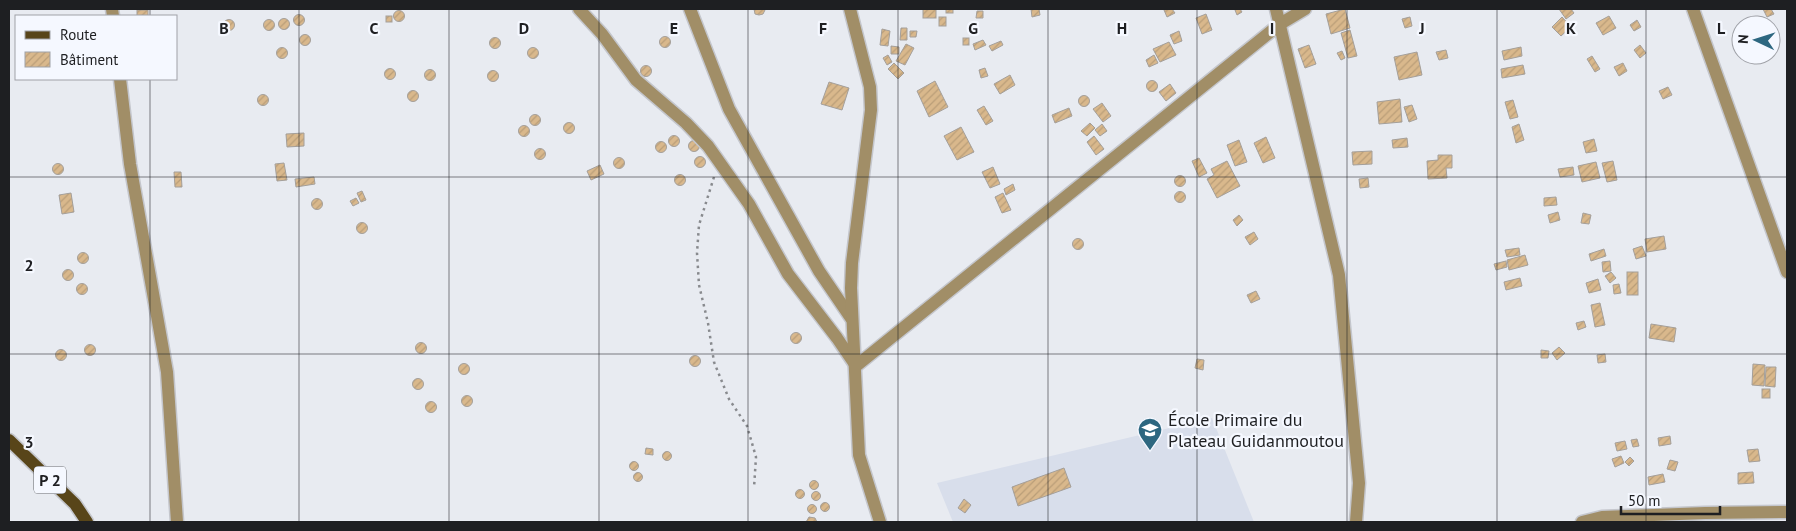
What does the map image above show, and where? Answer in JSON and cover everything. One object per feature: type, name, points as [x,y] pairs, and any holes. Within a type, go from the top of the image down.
[{"type":"main road","name":"P 2","points":[[9,440],[75,504],[87,522]]},
{"type":"street","points":[[579,9],[602,34],[636,80],[686,122],[708,146],[749,204],[788,274],[827,324],[856,366]]},
{"type":"street","points":[[690,9],[729,109],[818,271],[851,318]]},
{"type":"street","points":[[850,9],[870,87],[871,110],[852,263],[851,318],[856,366],[859,455],[880,522]]},
{"type":"street","points":[[1276,9],[1339,275],[1359,483],[1356,522]]},
{"type":"street","points":[[856,366],[1280,24],[1305,9]]},
{"type":"street","points":[[1693,9],[1787,272]]},
{"type":"street","points":[[120,80],[130,164],[167,372],[177,522]]},
{"type":"street","points":[[1582,522],[1602,517],[1705,513],[1774,514],[1787,512]]},
{"type":"path","points":[[712,170],[714,178],[699,225],[697,253],[699,285],[708,323],[714,362],[729,399],[747,426],[756,457],[754,488]]},
{"type":"shaded area","name":"École Primaire du Plateau Guidanmoutou","points":[[1212,418],[1254,522],[953,522],[937,483]]},
{"type":"building","points":[[754,9],[765,10],[763,14],[759,15],[755,14]]},
{"type":"building","points":[[923,9],[936,9],[936,18],[923,18]]},
{"type":"building","points":[[946,9],[953,9],[953,13],[946,13]]},
{"type":"building","points":[[1031,9],[1039,9],[1040,15],[1032,17]]},
{"type":"building","points":[[1172,9],[1175,13],[1167,17],[1164,10]]},
{"type":"building","points":[[1240,9],[1242,12],[1237,15],[1235,10]]},
{"type":"building","points":[[1345,9],[1350,28],[1331,34],[1326,14]]},
{"type":"building","points":[[1559,9],[1571,9],[1574,13],[1566,19]]},
{"type":"building","points":[[1763,9],[1771,9],[1774,14],[1772,15],[1766,15]]},
{"type":"building","points":[[137,10],[148,10],[148,15],[137,15]]},
{"type":"building","points":[[397,11],[401,11],[404,16],[403,20],[397,21],[394,18],[394,14]]},
{"type":"building","points":[[977,11],[983,11],[983,18],[976,18]]},
{"type":"building","points":[[1206,14],[1212,30],[1202,34],[1196,18]]},
{"type":"building","points":[[297,15],[301,15],[304,20],[303,24],[297,25],[294,22],[294,18]]},
{"type":"building","points":[[386,16],[392,16],[392,22],[386,22]]},
{"type":"building","points":[[1609,16],[1616,28],[1603,35],[1596,23]]},
{"type":"building","points":[[939,17],[946,17],[946,26],[939,26]]},
{"type":"building","points":[[1410,17],[1412,26],[1405,28],[1402,19]]},
{"type":"building","points":[[1562,17],[1571,27],[1561,36],[1552,27]]},
{"type":"building","points":[[282,19],[286,19],[289,24],[288,28],[282,29],[279,26],[279,22]]},
{"type":"building","points":[[227,20],[231,20],[234,25],[233,29],[227,30],[224,27],[224,23]]},
{"type":"building","points":[[267,20],[271,20],[274,25],[273,29],[267,30],[264,27],[264,23]]},
{"type":"building","points":[[1637,20],[1641,27],[1634,31],[1630,25]]},
{"type":"building","points":[[901,28],[907,28],[907,40],[900,40]]},
{"type":"building","points":[[882,29],[890,31],[888,46],[880,45]]},
{"type":"building","points":[[1350,30],[1357,56],[1348,58],[1341,33]]},
{"type":"building","points":[[910,31],[917,31],[916,37],[910,37]]},
{"type":"building","points":[[1179,31],[1182,41],[1174,44],[1170,35]]},
{"type":"building","points":[[303,35],[307,35],[310,40],[309,44],[303,45],[300,42],[300,38]]},
{"type":"building","points":[[663,37],[667,37],[670,42],[669,46],[663,47],[660,44],[660,40]]},
{"type":"building","points":[[493,38],[497,38],[500,43],[499,47],[493,48],[490,45],[490,41]]},
{"type":"building","points":[[963,38],[969,38],[969,45],[963,45]]},
{"type":"building","points":[[983,40],[986,45],[975,50],[973,44]]},
{"type":"building","points":[[1001,41],[1003,45],[992,51],[989,46]]},
{"type":"building","points":[[1169,42],[1176,55],[1160,62],[1153,49]]},
{"type":"building","points":[[906,44],[914,48],[905,65],[896,61]]},
{"type":"building","points":[[1309,45],[1316,64],[1305,68],[1298,49]]},
{"type":"building","points":[[1640,45],[1646,53],[1640,58],[1634,50]]},
{"type":"building","points":[[891,46],[899,47],[899,54],[891,54]]},
{"type":"building","points":[[1521,47],[1522,56],[1504,60],[1502,51]]},
{"type":"building","points":[[280,48],[284,48],[287,53],[286,57],[280,58],[277,55],[277,51]]},
{"type":"building","points":[[531,48],[535,48],[538,53],[537,57],[531,58],[528,55],[528,51]]},
{"type":"building","points":[[1446,50],[1448,58],[1439,60],[1436,52]]},
{"type":"building","points":[[1342,51],[1345,58],[1341,60],[1337,53]]},
{"type":"building","points":[[1417,52],[1422,75],[1399,80],[1394,57]]},
{"type":"building","points":[[888,55],[892,62],[887,65],[883,58]]},
{"type":"building","points":[[1154,55],[1158,63],[1149,67],[1146,60]]},
{"type":"building","points":[[1592,56],[1600,69],[1595,72],[1587,59]]},
{"type":"building","points":[[894,63],[904,73],[898,79],[888,69]]},
{"type":"building","points":[[1623,63],[1627,71],[1619,76],[1614,67]]},
{"type":"building","points":[[1523,65],[1525,74],[1502,78],[1501,69]]},
{"type":"building","points":[[644,66],[648,66],[651,71],[650,75],[644,76],[641,73],[641,69]]},
{"type":"building","points":[[985,68],[988,76],[981,78],[979,70]]},
{"type":"building","points":[[388,69],[392,69],[395,74],[394,78],[388,79],[385,76],[385,72]]},
{"type":"building","points":[[428,70],[432,70],[435,75],[434,79],[428,80],[425,77],[425,73]]},
{"type":"building","points":[[491,71],[495,71],[498,76],[497,80],[491,81],[488,78],[488,74]]},
{"type":"building","points":[[1010,75],[1015,85],[1000,94],[994,84]]},
{"type":"building","points":[[935,81],[948,107],[929,117],[917,91]]},
{"type":"building","points":[[1150,81],[1154,81],[1157,86],[1156,90],[1150,91],[1147,88],[1147,84]]},
{"type":"building","points":[[829,82],[849,88],[842,110],[821,104]]},
{"type":"building","points":[[1170,84],[1176,93],[1166,101],[1159,92]]},
{"type":"building","points":[[1668,87],[1672,95],[1663,99],[1659,91]]},
{"type":"building","points":[[411,91],[415,91],[418,96],[417,100],[411,101],[408,98],[408,94]]},
{"type":"building","points":[[261,95],[265,95],[268,100],[267,104],[261,105],[258,102],[258,98]]},
{"type":"building","points":[[1082,96],[1086,96],[1089,101],[1088,105],[1082,106],[1079,103],[1079,99]]},
{"type":"building","points":[[1400,99],[1402,122],[1379,124],[1377,102]]},
{"type":"building","points":[[1513,100],[1518,117],[1510,119],[1505,102]]},
{"type":"building","points":[[1102,103],[1111,116],[1103,122],[1093,109]]},
{"type":"building","points":[[1412,105],[1417,119],[1409,122],[1404,107]]},
{"type":"building","points":[[984,106],[993,121],[986,125],[977,110]]},
{"type":"building","points":[[1069,108],[1072,116],[1055,123],[1052,115]]},
{"type":"building","points":[[533,115],[537,115],[540,120],[539,124],[533,125],[530,122],[530,118]]},
{"type":"building","points":[[567,123],[571,123],[574,128],[573,132],[567,133],[564,130],[564,126]]},
{"type":"building","points":[[1090,123],[1095,128],[1087,136],[1081,131]]},
{"type":"building","points":[[1102,124],[1107,131],[1100,136],[1095,130]]},
{"type":"building","points":[[1519,124],[1524,140],[1516,143],[1512,127]]},
{"type":"building","points":[[522,126],[526,126],[529,131],[528,135],[522,136],[519,133],[519,129]]},
{"type":"building","points":[[961,127],[974,152],[957,160],[944,136]]},
{"type":"building","points":[[304,133],[304,146],[287,147],[286,134]]},
{"type":"building","points":[[672,136],[676,136],[679,141],[678,145],[672,146],[669,143],[669,139]]},
{"type":"building","points":[[1094,136],[1104,149],[1096,155],[1087,142]]},
{"type":"building","points":[[1266,137],[1275,158],[1263,163],[1254,143]]},
{"type":"building","points":[[1407,138],[1408,147],[1393,148],[1392,140]]},
{"type":"building","points":[[1594,139],[1597,151],[1586,153],[1583,142]]},
{"type":"building","points":[[1239,140],[1247,162],[1235,166],[1227,145]]},
{"type":"building","points":[[692,141],[696,141],[699,146],[698,150],[692,151],[689,148],[689,144]]},
{"type":"building","points":[[659,142],[663,142],[666,147],[665,151],[659,152],[656,149],[656,145]]},
{"type":"building","points":[[538,149],[542,149],[545,154],[544,158],[538,159],[535,156],[535,152]]},
{"type":"building","points":[[1372,151],[1372,164],[1353,165],[1352,152]]},
{"type":"building","points":[[1438,155],[1452,155],[1452,168],[1446,168],[1447,178],[1428,179],[1427,161],[1438,160]]},
{"type":"building","points":[[698,157],[702,157],[705,162],[704,166],[698,167],[695,164],[695,160]]},
{"type":"building","points":[[617,158],[621,158],[624,163],[623,167],[617,168],[614,165],[614,161]]},
{"type":"building","points":[[1199,158],[1207,173],[1199,177],[1192,161]]},
{"type":"building","points":[[1227,161],[1240,186],[1217,198],[1207,179],[1214,175],[1211,169]]},
{"type":"building","points":[[1613,161],[1617,180],[1607,182],[1602,163]]},
{"type":"building","points":[[1596,162],[1600,178],[1582,182],[1578,166]]},
{"type":"building","points":[[284,163],[287,180],[277,181],[275,164]]},
{"type":"building","points":[[56,164],[60,164],[63,169],[62,173],[56,174],[53,171],[53,167]]},
{"type":"building","points":[[600,165],[604,174],[591,180],[587,171]]},
{"type":"building","points":[[993,167],[1000,184],[990,188],[982,172]]},
{"type":"building","points":[[1573,167],[1574,175],[1560,177],[1558,169]]},
{"type":"building","points":[[174,172],[181,172],[182,187],[175,187]]},
{"type":"building","points":[[678,175],[682,175],[685,180],[684,184],[678,185],[675,182],[675,178]]},
{"type":"building","points":[[1178,176],[1182,176],[1185,181],[1184,185],[1178,186],[1175,183],[1175,179]]},
{"type":"building","points":[[314,177],[315,184],[296,187],[295,179]]},
{"type":"building","points":[[1368,178],[1369,187],[1360,188],[1359,179]]},
{"type":"building","points":[[1013,184],[1015,190],[1006,195],[1004,189]]},
{"type":"building","points":[[362,191],[366,200],[361,202],[357,193]]},
{"type":"building","points":[[1178,192],[1182,192],[1185,197],[1184,201],[1178,202],[1175,199],[1175,195]]},
{"type":"building","points":[[71,193],[74,212],[62,214],[59,195]]},
{"type":"building","points":[[1003,193],[1011,210],[1002,213],[995,197]]},
{"type":"building","points":[[1556,197],[1557,205],[1544,206],[1544,198]]},
{"type":"building","points":[[356,198],[359,203],[353,206],[350,201]]},
{"type":"building","points":[[315,199],[319,199],[322,204],[321,208],[315,209],[312,206],[312,202]]},
{"type":"building","points":[[1558,212],[1560,220],[1550,223],[1548,215]]},
{"type":"building","points":[[1583,213],[1591,215],[1589,224],[1581,223]]},
{"type":"building","points":[[1239,215],[1243,220],[1237,226],[1233,220]]},
{"type":"building","points":[[360,223],[364,223],[367,228],[366,232],[360,233],[357,230],[357,226]]},
{"type":"building","points":[[1254,232],[1258,239],[1250,245],[1245,237]]},
{"type":"building","points":[[1664,236],[1666,249],[1647,252],[1645,239]]},
{"type":"building","points":[[1076,239],[1080,239],[1083,244],[1082,248],[1076,249],[1073,246],[1073,242]]},
{"type":"building","points":[[1642,246],[1646,256],[1636,259],[1633,249]]},
{"type":"building","points":[[1519,248],[1520,255],[1507,257],[1505,250]]},
{"type":"building","points":[[1604,249],[1606,256],[1591,261],[1589,254]]},
{"type":"building","points":[[81,253],[85,253],[88,258],[87,262],[81,263],[78,260],[78,256]]},
{"type":"building","points":[[1525,255],[1528,265],[1509,270],[1507,260]]},
{"type":"building","points":[[1506,261],[1507,267],[1496,270],[1494,264]]},
{"type":"building","points":[[1610,261],[1611,271],[1603,272],[1602,262]]},
{"type":"building","points":[[66,270],[70,270],[73,275],[72,279],[66,280],[63,277],[63,273]]},
{"type":"building","points":[[1611,272],[1616,278],[1610,283],[1605,276]]},
{"type":"building","points":[[1627,272],[1638,272],[1638,295],[1627,295]]},
{"type":"building","points":[[1520,278],[1522,286],[1506,290],[1504,282]]},
{"type":"building","points":[[1598,279],[1601,290],[1589,293],[1586,283]]},
{"type":"building","points":[[80,284],[84,284],[87,289],[86,293],[80,294],[77,291],[77,287]]},
{"type":"building","points":[[1619,284],[1621,293],[1614,294],[1613,285]]},
{"type":"building","points":[[1256,291],[1260,299],[1251,303],[1247,295]]},
{"type":"building","points":[[1600,303],[1605,325],[1595,327],[1591,305]]},
{"type":"building","points":[[1584,321],[1586,327],[1578,330],[1576,323]]},
{"type":"building","points":[[1651,324],[1676,328],[1674,342],[1649,338]]},
{"type":"building","points":[[794,333],[798,333],[801,338],[800,342],[794,343],[791,340],[791,336]]},
{"type":"building","points":[[419,343],[423,343],[426,348],[425,352],[419,353],[416,350],[416,346]]},
{"type":"building","points":[[88,345],[92,345],[95,350],[94,354],[88,355],[85,352],[85,348]]},
{"type":"building","points":[[1559,347],[1565,353],[1557,360],[1552,353]]},
{"type":"building","points":[[59,350],[63,350],[66,355],[65,359],[59,360],[56,357],[56,353]]},
{"type":"building","points":[[1541,350],[1549,351],[1548,358],[1541,358]]},
{"type":"building","points":[[1605,354],[1606,362],[1598,363],[1597,355]]},
{"type":"building","points":[[693,356],[697,356],[700,361],[699,365],[693,366],[690,363],[690,359]]},
{"type":"building","points":[[1197,359],[1204,360],[1203,370],[1195,368]]},
{"type":"building","points":[[462,364],[466,364],[469,369],[468,373],[462,374],[459,371],[459,367]]},
{"type":"building","points":[[1753,364],[1765,365],[1764,386],[1752,385]]},
{"type":"building","points":[[1766,367],[1776,367],[1775,387],[1765,386]]},
{"type":"building","points":[[416,379],[420,379],[423,384],[422,388],[416,389],[413,386],[413,382]]},
{"type":"building","points":[[1762,389],[1770,389],[1770,398],[1762,398]]},
{"type":"building","points":[[465,396],[469,396],[472,401],[471,405],[465,406],[462,403],[462,399]]},
{"type":"building","points":[[429,402],[433,402],[436,407],[435,411],[429,412],[426,409],[426,405]]},
{"type":"building","points":[[1670,436],[1671,444],[1659,446],[1658,438]]},
{"type":"building","points":[[1637,439],[1639,446],[1633,447],[1631,440]]},
{"type":"building","points":[[1625,441],[1627,449],[1617,451],[1615,443]]},
{"type":"building","points":[[646,448],[653,449],[653,455],[645,454]]},
{"type":"building","points":[[1758,449],[1760,461],[1749,462],[1747,450]]},
{"type":"building","points":[[667,452],[671,456],[667,460],[663,456]]},
{"type":"building","points":[[1621,456],[1624,463],[1615,467],[1612,459]]},
{"type":"building","points":[[1630,457],[1634,461],[1629,466],[1625,462]]},
{"type":"building","points":[[1670,460],[1678,462],[1675,471],[1667,469]]},
{"type":"building","points":[[634,462],[638,466],[634,470],[630,466]]},
{"type":"building","points":[[1064,468],[1071,487],[1018,506],[1012,487]]},
{"type":"building","points":[[1753,472],[1754,483],[1738,484],[1738,473]]},
{"type":"building","points":[[638,473],[642,477],[638,481],[634,477]]},
{"type":"building","points":[[1663,474],[1665,482],[1649,485],[1648,477]]},
{"type":"building","points":[[814,481],[818,485],[814,489],[810,485]]},
{"type":"building","points":[[800,490],[804,494],[800,498],[796,494]]},
{"type":"building","points":[[816,492],[820,496],[816,500],[812,496]]},
{"type":"building","points":[[964,499],[971,505],[965,513],[958,508]]},
{"type":"building","points":[[825,503],[829,507],[825,511],[821,507]]},
{"type":"building","points":[[812,505],[816,509],[812,513],[808,509]]},
{"type":"building","points":[[809,517],[815,518],[817,522],[806,522]]},
{"type":"place","name":"École Primaire du Plateau Guidanmoutou","points":[[1150,451]]}]
